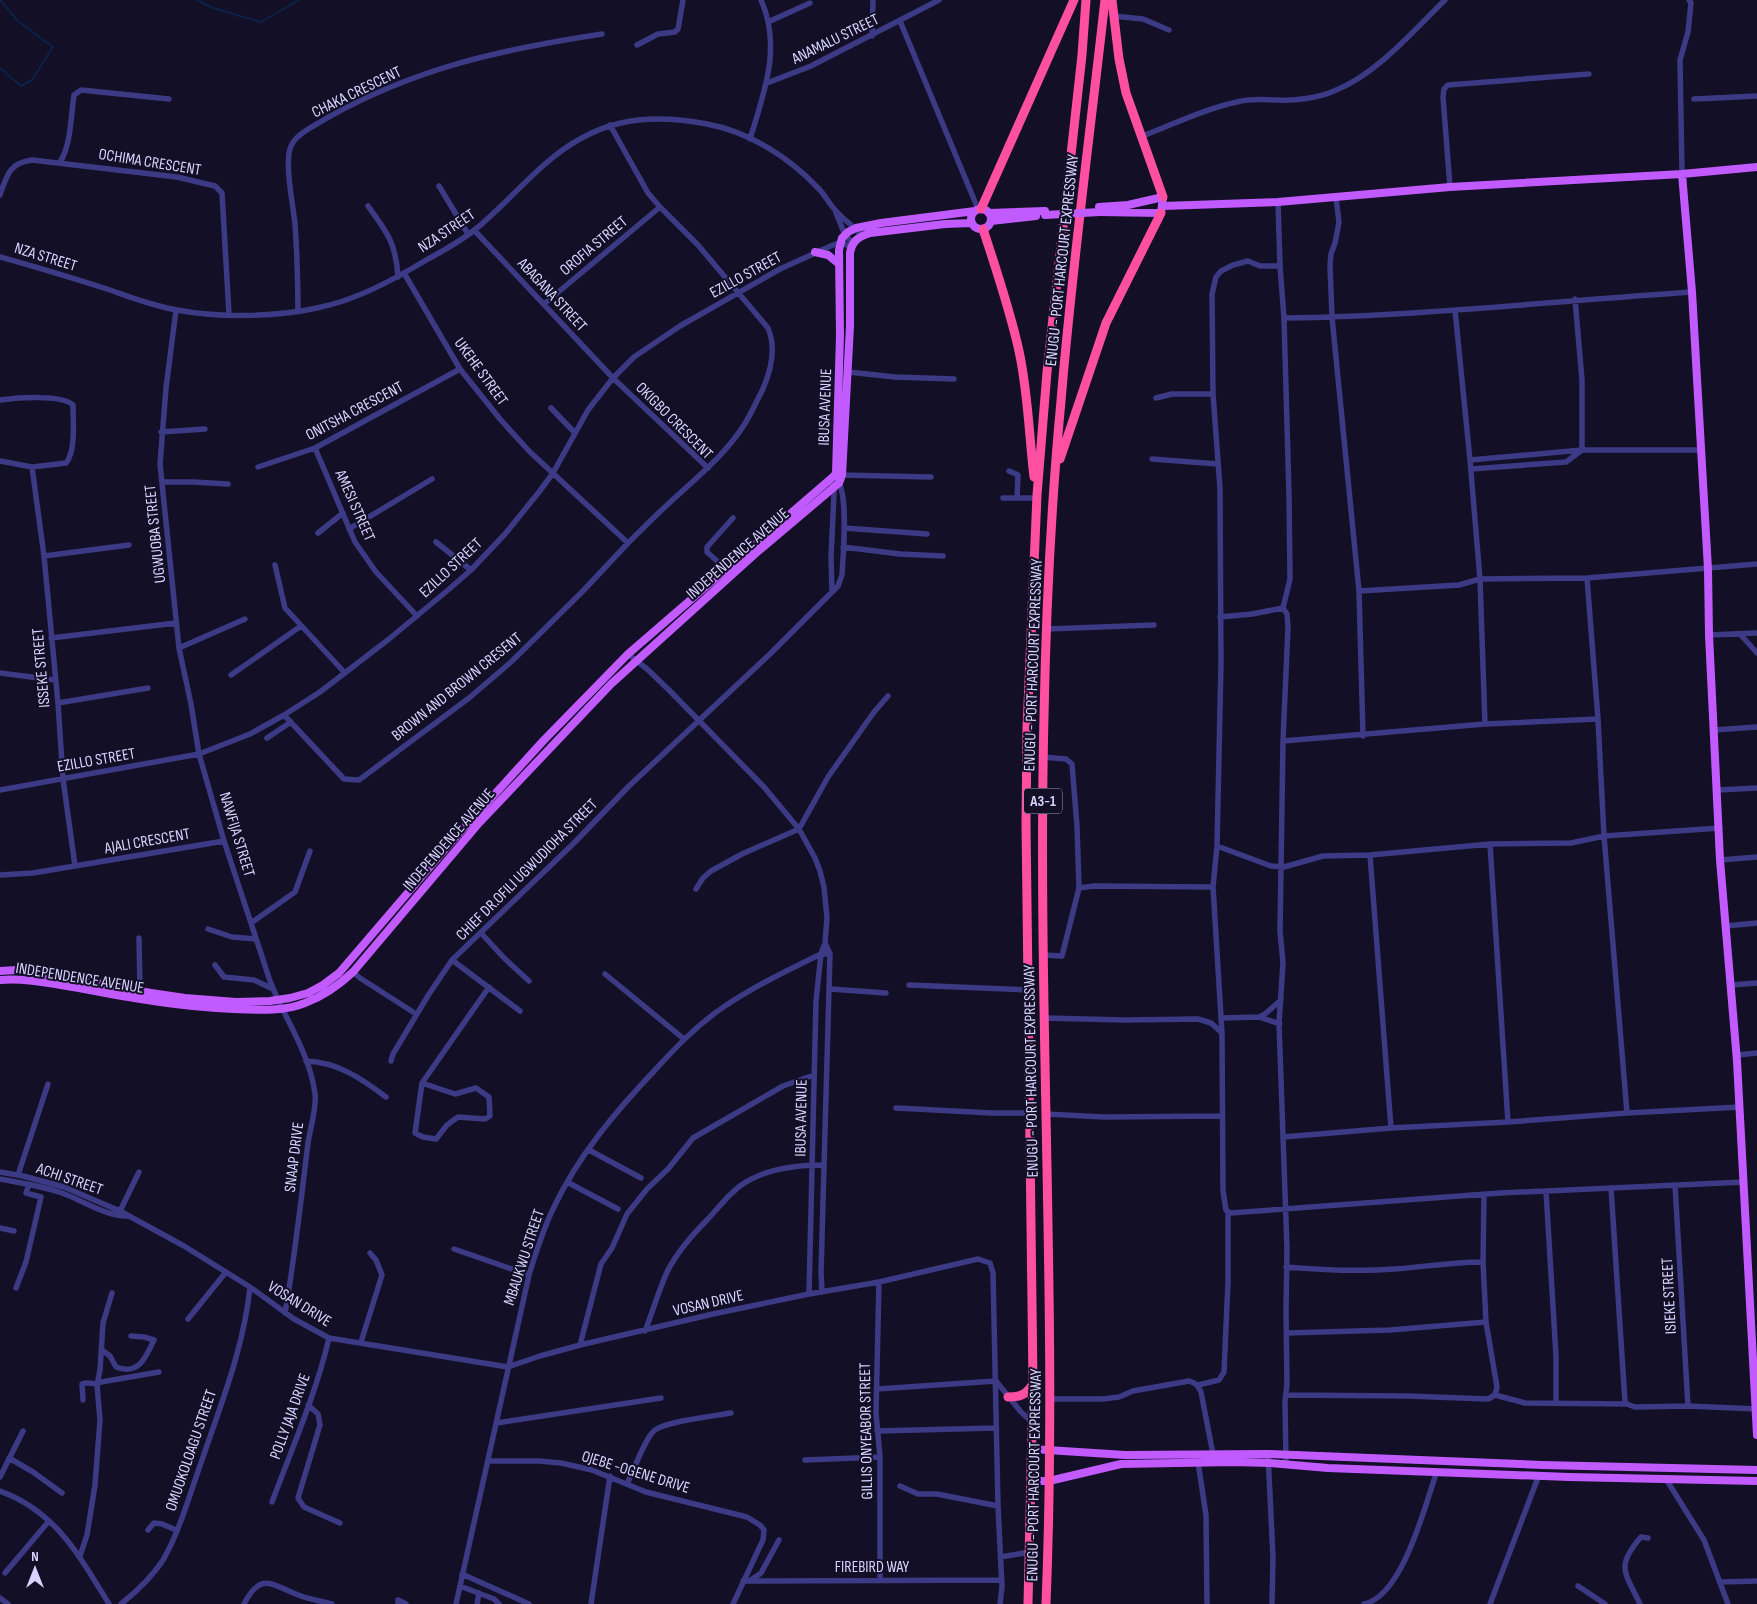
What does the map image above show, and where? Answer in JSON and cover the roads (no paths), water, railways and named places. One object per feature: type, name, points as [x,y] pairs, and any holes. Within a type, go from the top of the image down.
[{"type":"highway","points":[[983,213],[1074,0]]},
{"type":"highway","name":"A3-1","points":[[1028,1604],[1033,1384],[1026,807],[1027,728],[1037,497],[1047,372],[1081,64],[1086,0]]},
{"type":"highway","name":"ENUGU - PORT HARCOURT EXPRESSWAY","points":[[1046,1604],[1050,1399],[1044,1018],[1043,757],[1047,629],[1055,476],[1074,265],[1105,0]]},
{"type":"highway","points":[[1055,476],[1106,323],[1162,205],[1126,93],[1112,0]]},
{"type":"highway","points":[[983,229],[1008,309],[1019,352],[1037,497]]},
{"type":"highway","points":[[1008,1397],[1024,1394],[1029,1391],[1033,1384]]},
{"type":"main road","points":[[1100,210],[1128,205],[1278,202],[1450,187],[1757,168]]},
{"type":"main road","points":[[1682,174],[1692,292],[1708,569],[1709,635],[1720,828],[1720,860],[1737,1055],[1755,1339],[1757,1435]]},
{"type":"main road","points":[[840,242],[845,235],[856,228],[888,222],[983,213],[1045,213],[1100,210],[1136,212],[1162,205]]},
{"type":"main road","points":[[983,213],[988,226],[983,229],[976,228],[971,218],[983,213]]},
{"type":"main road","points":[[852,245],[862,236],[930,226],[972,223]]},
{"type":"main road","name":"IBUSA AVENUE","points":[[836,479],[840,335],[840,242]]},
{"type":"main road","name":"IBUSA AVENUE","points":[[836,479],[848,372],[852,245]]},
{"type":"main road","points":[[815,252],[828,255],[839,264]]},
{"type":"main road","name":"INDEPENDENCE AVENUE","points":[[0,980],[47,983],[214,1008],[248,1010],[283,1009],[305,1003],[327,993],[353,972],[432,877],[492,809],[611,684],[717,582],[726,569],[796,508],[836,479]]},
{"type":"main road","name":"INDEPENDENCE AVENUE","points":[[0,972],[17,970],[48,974],[140,991],[150,997],[236,1002],[278,1000],[308,993],[323,985],[339,973],[466,826],[544,740],[628,654],[717,582],[836,479]]},
{"type":"main road","points":[[17,970],[17,980]]},
{"type":"main road","points":[[47,983],[48,974]]},
{"type":"main road","points":[[1032,1449],[1124,1455],[1213,1454],[1269,1458],[1286,1464],[1328,1468],[1757,1481]]},
{"type":"main road","points":[[1032,1481],[1049,1481],[1121,1464],[1198,1462],[1269,1458],[1286,1455],[1542,1465],[1757,1470]]},
{"type":"street","points":[[637,45],[658,34],[675,32],[678,29],[683,0]]},
{"type":"street","points":[[750,139],[767,83],[772,52],[768,22],[761,0]]},
{"type":"street","points":[[872,36],[873,0]]},
{"type":"street","name":"ANAMALU STREET","points":[[767,83],[812,66],[939,0]]},
{"type":"street","points":[[1140,137],[1237,101],[1257,99],[1280,100],[1320,96],[1334,91],[1372,70],[1444,0]]},
{"type":"street","points":[[1682,174],[1680,60],[1688,32],[1689,0]]},
{"type":"street","points":[[768,22],[810,2]]},
{"type":"street","points":[[1113,16],[1143,19],[1170,30]]},
{"type":"street","points":[[900,21],[983,213]]},
{"type":"street","name":"CHAKA CRESCENT","points":[[298,312],[295,226],[289,166],[290,150],[293,141],[347,107],[433,70],[484,55],[552,41],[602,34]]},
{"type":"street","points":[[1450,187],[1443,97],[1444,89],[1448,85],[1589,74]]},
{"type":"street","points":[[60,162],[64,157],[67,146],[74,95],[81,90],[169,99]]},
{"type":"street","points":[[1694,99],[1757,96]]},
{"type":"street","name":"NZA STREET","points":[[0,257],[176,310],[269,315],[298,312],[346,301],[398,277],[471,232],[546,163],[589,134],[610,125],[645,119],[680,120],[714,125],[750,139],[788,162],[810,180],[826,197],[835,211],[856,228],[862,236]]},
{"type":"street","points":[[610,125],[648,193],[660,208],[698,245],[768,328],[772,347],[771,365],[766,382],[745,424],[708,468]]},
{"type":"street","name":"OCHIMA CRESCENT","points":[[0,195],[6,176],[17,164],[32,160],[177,177],[206,183],[220,189],[222,193],[229,314]]},
{"type":"street","name":"ABAGANA STREET","points":[[439,186],[471,232],[544,304],[613,378]]},
{"type":"street","points":[[1336,198],[1338,222],[1330,265],[1332,318],[1359,591],[1363,736]]},
{"type":"street","points":[[1278,202],[1284,318],[1290,579],[1283,608],[1287,614],[1288,627],[1280,867],[1280,931],[1283,963],[1280,1024],[1288,1249],[1286,1267],[1286,1464]]},
{"type":"street","points":[[368,206],[392,240],[397,261],[398,277]]},
{"type":"street","name":"OROFIA STREET","points":[[544,304],[660,208]]},
{"type":"street","points":[[835,211],[845,235],[852,245]]},
{"type":"street","points":[[840,242],[852,245]]},
{"type":"street","name":"EZILLO STREET","points":[[0,790],[199,754],[250,734],[320,692],[417,616],[471,570],[505,534],[553,473],[588,410],[613,378],[634,357],[680,326],[780,269],[840,242]]},
{"type":"street","points":[[1050,1399],[1103,1400],[1119,1397],[1134,1391],[1189,1381],[1198,1385],[1219,1380],[1224,1372],[1228,1282],[1228,1212],[1224,1201],[1222,1033],[1213,887],[1217,846],[1220,488],[1213,394],[1212,294],[1216,277],[1227,268],[1245,260],[1260,266],[1280,266]]},
{"type":"street","name":"UKEHE STREET","points":[[404,273],[460,369],[500,419],[553,473]]},
{"type":"street","points":[[1284,318],[1332,318],[1692,292]]},
{"type":"street","points":[[1574,300],[1582,380],[1582,450]]},
{"type":"street","name":"UGWUOBA STREET","points":[[176,310],[161,432],[160,464],[179,648],[199,754]]},
{"type":"street","points":[[1455,310],[1480,579],[1485,724]]},
{"type":"street","name":"ONITSHA CRESCENT","points":[[258,467],[315,448],[460,369]]},
{"type":"street","points":[[848,372],[895,377],[954,379]]},
{"type":"street","name":"OKIGBO CRESCENT","points":[[613,378],[708,468],[628,543]]},
{"type":"street","points":[[1156,398],[1172,394],[1213,394]]},
{"type":"street","points":[[0,400],[49,399],[66,401],[73,405],[72,440],[68,460],[60,465],[32,467],[0,461]]},
{"type":"street","points":[[551,408],[575,433]]},
{"type":"street","points":[[161,432],[205,429]]},
{"type":"street","name":"AMESI STREET","points":[[315,448],[349,528],[365,558],[417,616]]},
{"type":"street","points":[[1471,468],[1566,462],[1582,450]]},
{"type":"street","points":[[1470,460],[1582,450],[1700,450]]},
{"type":"street","points":[[1152,459],[1218,464]]},
{"type":"street","name":"ISSEKE STREET","points":[[32,467],[44,556],[58,702],[63,779],[75,866]]},
{"type":"street","points":[[1009,471],[1018,475],[1017,498]]},
{"type":"street","points":[[553,473],[628,543]]},
{"type":"street","points":[[836,479],[931,477]]},
{"type":"street","name":"IBUSA AVENUE","points":[[698,720],[770,654],[841,581],[844,499],[836,479]]},
{"type":"street","name":"IBUSA AVENUE","points":[[832,591],[831,557],[836,479]]},
{"type":"street","points":[[349,528],[432,480]]},
{"type":"street","points":[[162,482],[228,484]]},
{"type":"street","points":[[1003,498],[1037,497]]},
{"type":"street","points":[[318,533],[343,513]]},
{"type":"street","points":[[726,569],[707,552],[707,547],[733,518]]},
{"type":"street","points":[[844,528],[928,534]]},
{"type":"street","points":[[436,542],[471,570]]},
{"type":"street","name":"BROWN AND BROWN CRESENT","points":[[284,715],[344,778],[359,780],[469,698],[511,662],[582,592],[628,543]]},
{"type":"street","points":[[44,556],[129,545]]},
{"type":"street","points":[[843,547],[900,554],[943,556]]},
{"type":"street","points":[[275,564],[285,608],[345,673]]},
{"type":"street","points":[[1359,591],[1459,585],[1480,579],[1587,578],[1757,564]]},
{"type":"street","points":[[1587,578],[1598,719],[1604,836],[1627,1113]]},
{"type":"street","points":[[1220,617],[1252,614],[1283,608]]},
{"type":"street","points":[[179,648],[245,619]]},
{"type":"street","points":[[51,638],[176,623]]},
{"type":"street","points":[[1047,629],[1154,625]]},
{"type":"street","points":[[231,675],[301,626]]},
{"type":"street","points":[[1709,635],[1757,633]]},
{"type":"street","points":[[1740,634],[1757,653]]},
{"type":"street","name":"IBUSA AVENUE","points":[[628,654],[647,669],[764,787],[799,829],[820,871],[824,887],[826,918],[825,943],[821,954],[816,1002],[809,1294]]},
{"type":"street","points":[[0,673],[55,680]]},
{"type":"street","points":[[58,702],[148,688]]},
{"type":"street","points":[[696,889],[703,878],[711,871],[742,854],[799,829],[828,777],[874,712],[888,696]]},
{"type":"street","points":[[1283,741],[1363,736],[1485,724],[1598,719]]},
{"type":"street","name":"CHIEF DR.OFILI UGWUDIOHA STREET","points":[[391,1061],[393,1054],[452,960],[482,933],[698,720]]},
{"type":"street","points":[[267,738],[290,722]]},
{"type":"street","points":[[1714,730],[1757,727]]},
{"type":"street","name":"NAWFIJA STREET","points":[[199,754],[224,841],[256,939],[273,989],[283,1009]]},
{"type":"street","points":[[1043,757],[1066,759],[1072,764],[1079,888],[1062,956],[1044,955]]},
{"type":"street","points":[[1718,790],[1757,788]]},
{"type":"street","points":[[1217,846],[1255,861],[1280,867],[1294,866],[1323,856],[1370,855],[1490,844],[1571,842],[1604,836],[1720,828]]},
{"type":"street","name":"AJALI CRESCENT","points":[[0,875],[33,873],[224,841]]},
{"type":"street","points":[[1490,844],[1508,1122]]},
{"type":"street","points":[[251,923],[296,891],[310,851]]},
{"type":"street","points":[[1370,855],[1391,1128]]},
{"type":"street","points":[[1720,860],[1757,857]]},
{"type":"street","points":[[1079,888],[1094,886],[1213,887]]},
{"type":"street","points":[[1726,926],[1757,922]]},
{"type":"street","points":[[208,928],[232,937],[256,939]]},
{"type":"street","points":[[482,933],[504,958],[529,981]]},
{"type":"street","points":[[139,938],[140,991]]},
{"type":"street","name":"IBUSA AVENUE","points":[[822,1292],[830,989],[830,954],[825,943]]},
{"type":"street","name":"MBAUKWU STREET","points":[[456,1604],[529,1275],[543,1231],[567,1182],[601,1132],[635,1091],[684,1039],[725,1006],[761,984],[821,954],[830,954]]},
{"type":"street","points":[[452,960],[520,1012]]},
{"type":"street","points":[[215,965],[224,977],[254,980],[273,989]]},
{"type":"street","points":[[353,972],[413,1012]]},
{"type":"street","points":[[605,974],[684,1039]]},
{"type":"street","points":[[1731,985],[1757,983]]},
{"type":"street","points":[[909,985],[1028,990]]},
{"type":"street","points":[[422,1082],[455,1094],[476,1088],[489,1097],[490,1116],[486,1119],[458,1117],[447,1125],[436,1140],[415,1133],[422,1082],[489,987]]},
{"type":"street","points":[[830,989],[886,993]]},
{"type":"street","points":[[1259,1017],[1281,1000]]},
{"type":"street","name":"SNAAP DRIVE","points":[[283,1009],[309,1069],[315,1097],[298,1231],[285,1313]]},
{"type":"street","points":[[1221,1018],[1259,1017],[1280,1024]]},
{"type":"street","points":[[1044,1018],[1198,1019],[1211,1022],[1222,1033]]},
{"type":"street","points":[[1737,1055],[1757,1053]]},
{"type":"street","points":[[306,1061],[322,1062],[356,1075],[386,1097]]},
{"type":"street","points":[[580,1345],[601,1264],[612,1248],[627,1214],[647,1189],[668,1169],[693,1138],[783,1086],[814,1075]]},
{"type":"street","points":[[18,1175],[48,1084]]},
{"type":"street","points":[[1283,1137],[1391,1128],[1740,1107]]},
{"type":"street","points":[[896,1108],[1029,1113]]},
{"type":"street","points":[[1046,1114],[1104,1117],[1222,1116]]},
{"type":"street","points":[[589,1150],[641,1178]]},
{"type":"street","points":[[645,1331],[661,1287],[673,1262],[687,1241],[734,1191],[752,1178],[776,1170],[824,1165]]},
{"type":"street","name":"ACHI STREET","points":[[0,1172],[64,1187],[128,1216]]},
{"type":"street","points":[[120,1211],[139,1172]]},
{"type":"street","name":"ACHI STREET","points":[[0,1179],[29,1184],[62,1193],[117,1217],[128,1216]]},
{"type":"street","points":[[567,1182],[618,1209]]},
{"type":"street","points":[[1228,1212],[1484,1194],[1744,1182]]},
{"type":"street","points":[[16,1288],[26,1262],[41,1197],[26,1193],[29,1184]]},
{"type":"street","name":"ISIEKE STREET","points":[[1674,1185],[1688,1406]]},
{"type":"street","points":[[1611,1188],[1624,1398],[1627,1404]]},
{"type":"street","points":[[1546,1191],[1556,1356],[1556,1404]]},
{"type":"street","points":[[1484,1194],[1482,1262],[1486,1322],[1497,1387],[1495,1395]]},
{"type":"street","name":"VOSAN DRIVE","points":[[128,1216],[184,1246],[226,1272],[285,1313],[329,1338],[508,1367],[580,1345],[713,1314],[879,1282],[978,1260],[990,1263],[993,1273],[998,1506],[1002,1580],[1000,1604]]},
{"type":"street","points":[[0,1228],[14,1231]]},
{"type":"street","points":[[454,1249],[529,1275]]},
{"type":"street","points":[[361,1342],[382,1275],[376,1260],[370,1252]]},
{"type":"street","points":[[1286,1267],[1340,1271],[1394,1269],[1458,1262],[1482,1262]]},
{"type":"street","points":[[188,1319],[226,1272]]},
{"type":"street","name":"GILLIS ONYEABOR STREET","points":[[879,1282],[877,1431],[880,1458],[880,1579]]},
{"type":"street","name":"OMUOKOLOAGU STREET","points":[[121,1604],[146,1581],[164,1558],[188,1502],[243,1334],[250,1288]]},
{"type":"street","points":[[80,1556],[87,1535],[96,1485],[100,1420],[97,1385],[102,1350],[103,1323],[112,1293]]},
{"type":"street","points":[[1287,1333],[1390,1330],[1486,1322]]},
{"type":"street","points":[[102,1350],[110,1356],[116,1367],[124,1370],[135,1369],[146,1358],[154,1340],[131,1336]]},
{"type":"street","name":"POLLY JAJA DRIVE","points":[[272,1502],[308,1405],[329,1338]]},
{"type":"street","points":[[83,1400],[82,1384],[86,1382],[97,1385],[101,1382],[159,1372]]},
{"type":"street","points":[[877,1389],[996,1381],[1021,1412],[1032,1422]]},
{"type":"street","points":[[1198,1385],[1213,1454]]},
{"type":"street","points":[[1286,1396],[1407,1396],[1488,1399],[1495,1395],[1525,1403],[1627,1404],[1635,1407],[1688,1406],[1756,1409]]},
{"type":"street","points":[[496,1423],[661,1398]]},
{"type":"street","points":[[308,1405],[318,1414],[320,1425],[298,1498],[304,1507],[340,1523]]},
{"type":"street","points":[[627,1484],[646,1442],[655,1430],[670,1424],[730,1413]]},
{"type":"street","points":[[877,1431],[996,1428]]},
{"type":"street","points":[[0,1477],[23,1431]]},
{"type":"street","points":[[9,1458],[33,1472],[62,1493]]},
{"type":"street","points":[[805,1460],[880,1458]]},
{"type":"street","points":[[1269,1458],[1272,1604]]},
{"type":"street","name":"OJEBE -OGENE DRIVE","points":[[488,1461],[528,1460],[552,1462],[592,1470],[655,1494],[748,1517],[760,1525],[764,1530],[764,1536],[743,1581]]},
{"type":"street","points":[[1198,1462],[1206,1515],[1207,1604]]},
{"type":"street","points":[[1364,1604],[1380,1597],[1395,1580],[1417,1531],[1437,1471]]},
{"type":"street","points":[[1490,1604],[1539,1475]]},
{"type":"street","points":[[591,1604],[610,1476]]},
{"type":"street","points":[[1666,1479],[1704,1540],[1728,1604]]},
{"type":"street","points":[[900,1486],[918,1494],[937,1494],[998,1506]]},
{"type":"street","points":[[0,1491],[22,1501],[62,1533],[80,1556],[109,1604]]},
{"type":"street","points":[[6,1573],[49,1521]]},
{"type":"street","points":[[148,1530],[154,1523],[176,1530]]},
{"type":"street","points":[[1640,1604],[1624,1569],[1625,1559],[1631,1548],[1641,1537],[1648,1538]]},
{"type":"street","points":[[750,1580],[761,1573],[779,1540]]},
{"type":"street","points":[[1001,1557],[1030,1552]]},
{"type":"street","points":[[462,1574],[528,1604]]},
{"type":"street","name":"FIREBIRD WAY","points":[[743,1581],[1002,1580]]},
{"type":"street","points":[[733,1604],[743,1581]]},
{"type":"street","points":[[1721,1582],[1757,1581]]},
{"type":"street","points":[[244,1604],[257,1586],[269,1583],[302,1597],[332,1604]]},
{"type":"street","points":[[460,1586],[494,1599],[499,1604]]},
{"type":"street","points":[[1578,1586],[1605,1604]]},
{"type":"street","points":[[477,1604],[479,1593]]},
{"type":"street","points":[[0,1598],[8,1604]]},
{"type":"street","points":[[398,1604],[398,1600],[406,1604]]},
{"type":"waterway","points":[[0,0],[18,21],[53,47],[32,80],[21,86],[0,68]]},
{"type":"waterway","points":[[197,0],[213,8],[261,22],[299,0]]}]
